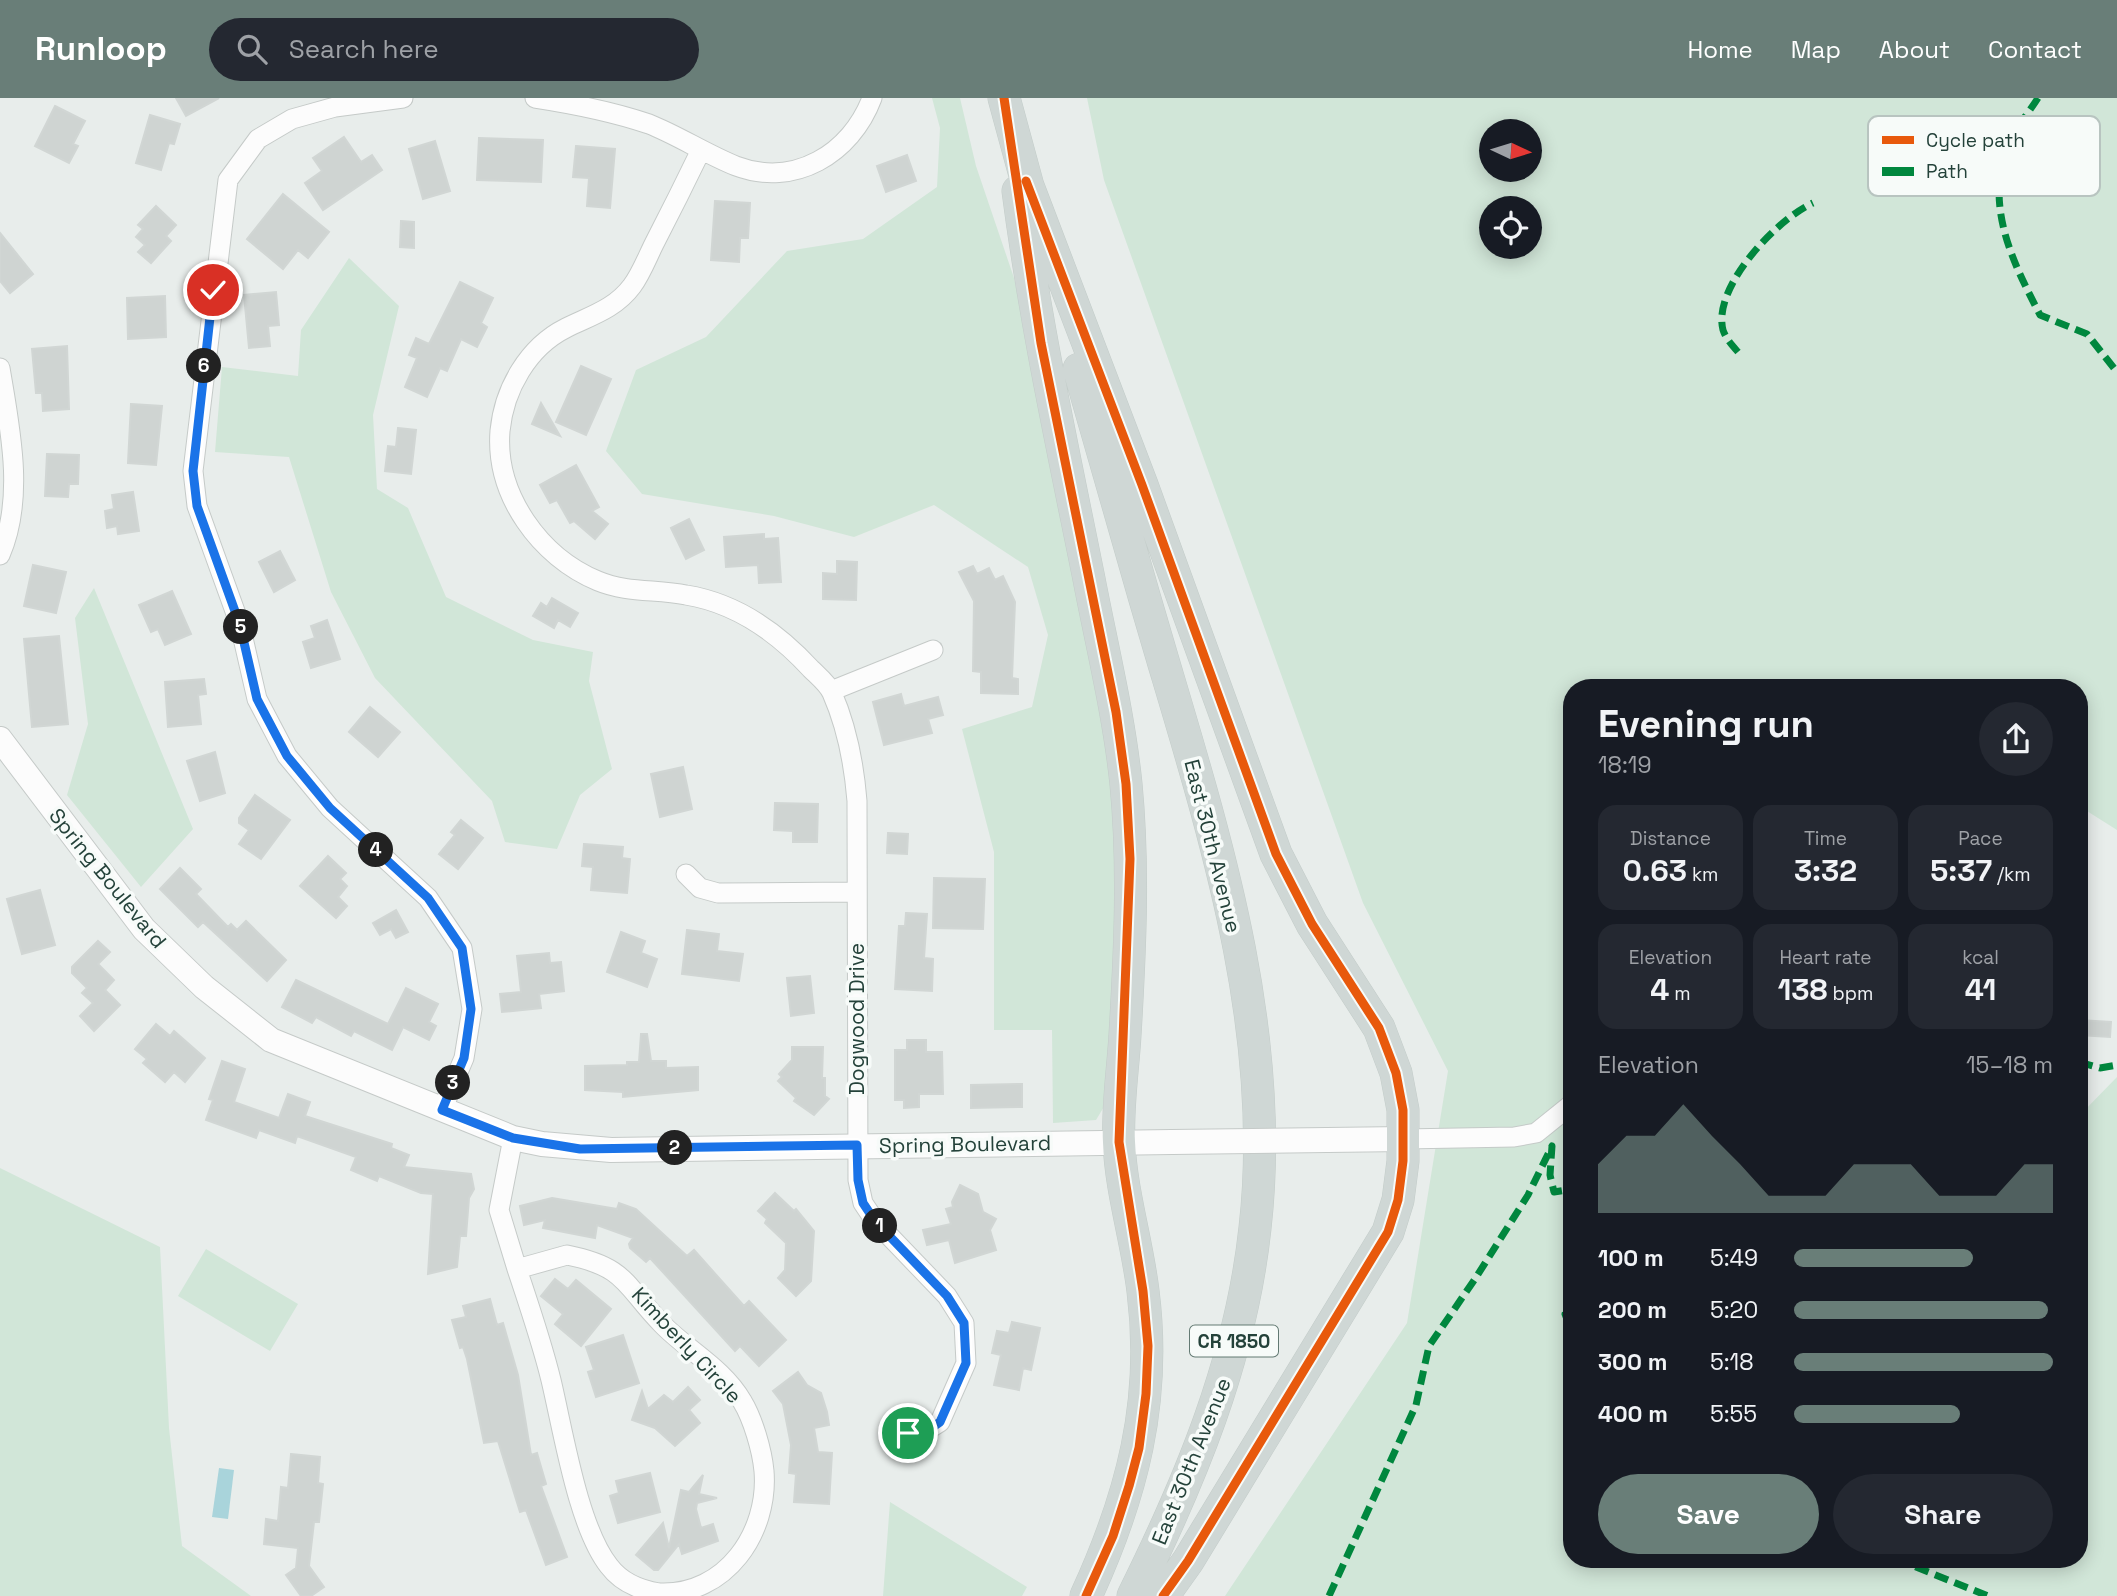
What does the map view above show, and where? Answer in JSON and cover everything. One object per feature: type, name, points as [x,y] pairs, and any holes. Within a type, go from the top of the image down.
[{"type":"main road","name":"East 30th Avenue","points":[[1005,106],[1221,866],[1251,1022],[1259,1169],[1255,1227],[1245,1298],[1226,1372],[1200,1448],[1174,1512],[1133,1596]]},
{"type":"main road","points":[[1005,106],[1039,330],[1116,712],[1126,784],[1130,859],[1129,933],[1119,1142],[1143,1291],[1148,1346],[1146,1394],[1139,1448],[1129,1486],[1112,1536],[1086,1596]]},
{"type":"main road","points":[[1026,181],[1142,485],[1276,854],[1312,924],[1379,1028],[1396,1073],[1403,1110],[1404,1139],[1398,1200],[1388,1232],[1195,1550],[1163,1596]]},
{"type":"street","points":[[403,98],[335,107],[292,119],[258,139],[228,180],[193,471],[197,506],[240,625],[257,699],[287,756],[330,808],[428,898],[462,948],[471,1009],[464,1058],[442,1110]]},
{"type":"street","points":[[534,98],[593,107],[650,125],[736,166],[772,173],[815,164],[847,141],[862,123],[872,98]]},
{"type":"street","name":"Dogwood Drive","points":[[701,150],[634,284],[611,307],[547,341],[522,367],[505,408],[500,431],[501,459],[523,519],[546,548],[570,566],[598,581],[630,590],[685,594],[715,602],[745,615],[794,651],[831,691],[854,765],[858,1180],[863,1203],[875,1221],[947,1296],[964,1323],[966,1363],[940,1422],[924,1433],[908,1433]]},
{"type":"street","points":[[0,368],[13,481],[9,533],[0,555]]},
{"type":"street","points":[[831,691],[933,650]]},
{"type":"street","name":"Spring Boulevard","points":[[0,739],[144,929],[236,1014],[271,1040],[513,1138],[542,1144],[611,1150],[1514,1137],[1536,1133],[1563,1111]]},
{"type":"street","points":[[686,874],[700,888],[718,893],[855,892]]},
{"type":"street","name":"Kimberly Circle","points":[[513,1138],[501,1184],[499,1210],[517,1269],[551,1380],[564,1447],[599,1550],[610,1567],[637,1587],[668,1595],[700,1592],[726,1575],[745,1549],[760,1512],[764,1472],[742,1401],[715,1368],[662,1324],[625,1279],[608,1268],[567,1255],[517,1269]]},
{"type":"green space","points":[[932,98],[960,98],[976,166],[1014,278],[1035,372],[1109,763],[1117,854],[1108,1100],[1096,1120],[1053,1123],[1052,1030],[994,1030],[994,852],[962,729],[1032,707],[1048,635],[1028,567],[934,505],[854,537],[774,516],[642,494],[606,451],[636,370],[706,337],[787,251],[863,239],[937,187],[940,128]]},
{"type":"green space","points":[[1087,98],[2117,98],[2117,830],[2088,812],[2088,679],[1563,679],[1563,1568],[2088,1568],[2088,1107],[2117,1077],[2117,1596],[1225,1596],[1407,1323],[1448,1071],[1363,903],[1104,180]]},
{"type":"green space","points":[[349,258],[399,306],[373,415],[377,489],[408,508],[446,597],[533,640],[593,652],[589,681],[612,769],[580,795],[557,849],[505,842],[492,801],[375,678],[331,592],[289,457],[215,452],[222,367],[298,376],[301,330]]},
{"type":"green space","points":[[94,588],[193,829],[141,887],[67,795],[88,724],[75,618]]},
{"type":"green space","points":[[0,1168],[160,1247],[169,1428],[182,1546],[251,1596],[0,1596]]},
{"type":"green space","points":[[206,1249],[298,1304],[270,1351],[178,1296]]},
{"type":"green space","points":[[890,1502],[1027,1587],[1022,1596],[883,1596]]},
{"type":"water","points":[[219,1468],[234,1470],[228,1519],[212,1517]]},
{"type":"building","points":[[176,98],[219,98],[186,116]]},
{"type":"building","points":[[55,106],[85,121],[73,144],[78,146],[69,163],[35,146]]},
{"type":"building","points":[[150,115],[180,124],[174,144],[169,143],[161,170],[136,163]]},
{"type":"building","points":[[344,137],[361,162],[372,155],[382,170],[323,210],[305,183],[322,171],[313,158]]},
{"type":"building","points":[[479,138],[543,140],[541,182],[477,180]]},
{"type":"building","points":[[435,141],[450,191],[423,199],[409,149]]},
{"type":"building","points":[[576,146],[615,149],[610,208],[587,206],[589,178],[573,177]]},
{"type":"building","points":[[907,155],[916,181],[886,192],[877,166]]},
{"type":"building","points":[[283,194],[329,232],[308,258],[298,250],[283,269],[247,239]]},
{"type":"building","points":[[715,201],[750,203],[748,238],[740,238],[739,262],[711,260]]},
{"type":"building","points":[[156,206],[176,225],[166,236],[171,241],[151,263],[138,252],[145,245],[136,237],[143,229],[138,225]]},
{"type":"building","points":[[401,221],[414,222],[414,248],[400,247]]},
{"type":"building","points":[[0,233],[33,274],[10,293],[0,281]]},
{"type":"building","points":[[460,282],[493,298],[481,323],[487,327],[477,347],[461,339],[447,371],[440,368],[427,397],[405,387],[417,358],[409,355],[416,338],[429,344]]},
{"type":"building","points":[[276,292],[279,325],[268,326],[270,346],[249,348],[244,295]]},
{"type":"building","points":[[165,296],[166,337],[128,339],[127,298]]},
{"type":"building","points":[[67,346],[69,409],[43,411],[42,393],[36,393],[32,349]]},
{"type":"building","points":[[581,366],[611,379],[586,435],[556,422]]},
{"type":"building","points":[[541,403],[560,436],[532,424]]},
{"type":"building","points":[[131,404],[162,406],[156,465],[128,463]]},
{"type":"building","points":[[398,428],[416,430],[411,474],[385,471],[388,446],[396,447]]},
{"type":"building","points":[[47,454],[79,455],[78,484],[69,484],[68,497],[45,496]]},
{"type":"building","points":[[576,465],[599,507],[592,511],[608,524],[595,539],[574,521],[570,523],[557,500],[550,503],[540,485]]},
{"type":"building","points":[[133,492],[139,531],[118,534],[117,526],[107,528],[105,511],[114,509],[112,495]]},
{"type":"building","points":[[689,519],[704,550],[686,559],[671,528]]},
{"type":"building","points":[[764,534],[764,539],[778,538],[781,582],[759,583],[758,565],[726,567],[724,537]]},
{"type":"building","points":[[280,551],[295,580],[274,592],[259,562]]},
{"type":"building","points":[[837,561],[857,562],[856,600],[823,599],[823,573],[837,574]]},
{"type":"building","points":[[33,565],[66,572],[56,613],[24,606]]},
{"type":"building","points":[[973,566],[977,574],[989,568],[995,580],[1003,576],[1015,602],[1012,678],[1018,679],[1018,694],[981,693],[981,672],[973,671],[974,601],[959,572]]},
{"type":"building","points":[[172,591],[191,634],[165,645],[158,629],[151,632],[139,605]]},
{"type":"building","points":[[552,598],[578,613],[570,627],[558,620],[554,628],[533,616],[541,603],[547,607]]},
{"type":"building","points":[[327,620],[340,659],[311,668],[303,642],[315,638],[311,626]]},
{"type":"building","points":[[59,636],[68,724],[32,727],[24,639]]},
{"type":"building","points":[[204,679],[206,694],[198,695],[201,724],[168,727],[165,682]]},
{"type":"building","points":[[901,694],[904,706],[938,697],[943,715],[928,719],[932,733],[884,745],[873,702]]},
{"type":"building","points":[[370,707],[400,732],[378,757],[349,732]]},
{"type":"building","points":[[215,752],[225,793],[200,801],[187,761]]},
{"type":"building","points":[[683,767],[692,809],[660,817],[651,774]]},
{"type":"building","points":[[255,795],[290,820],[261,859],[239,844],[249,830],[239,823],[239,818]]},
{"type":"building","points":[[775,803],[818,804],[817,842],[793,842],[793,831],[774,830]]},
{"type":"building","points":[[461,820],[483,838],[458,869],[439,854],[455,835],[451,832]]},
{"type":"building","points":[[888,833],[908,834],[907,854],[887,853]]},
{"type":"building","points":[[584,844],[623,847],[622,858],[630,859],[627,893],[591,890],[593,867],[582,866]]},
{"type":"building","points":[[328,856],[346,873],[340,879],[347,886],[338,897],[347,906],[336,918],[300,886]]},
{"type":"building","points":[[180,868],[201,889],[196,894],[228,927],[231,924],[237,930],[246,921],[286,960],[267,981],[203,922],[198,927],[160,889]]},
{"type":"building","points":[[934,878],[985,879],[983,929],[933,928]]},
{"type":"building","points":[[40,890],[55,945],[22,954],[7,899]]},
{"type":"building","points":[[396,910],[408,932],[396,938],[391,929],[380,935],[373,923]]},
{"type":"building","points":[[906,913],[927,914],[924,958],[933,959],[932,991],[895,989],[899,926],[905,926]]},
{"type":"building","points":[[687,930],[719,934],[717,951],[743,954],[739,981],[682,974]]},
{"type":"building","points":[[621,932],[645,941],[641,953],[657,959],[647,987],[607,972]]},
{"type":"building","points":[[98,941],[110,952],[98,964],[114,980],[105,990],[120,1005],[94,1031],[80,1016],[93,1003],[82,993],[87,988],[72,973],[72,967]]},
{"type":"building","points":[[549,953],[550,963],[561,962],[564,991],[539,994],[541,1008],[502,1012],[500,994],[521,992],[517,956]]},
{"type":"building","points":[[810,976],[814,1013],[791,1016],[787,978]]},
{"type":"building","points":[[296,980],[388,1024],[406,988],[438,1004],[429,1022],[436,1026],[429,1040],[403,1027],[392,1050],[354,1031],[351,1036],[316,1017],[312,1023],[282,1007]]},
{"type":"building","points":[[2088,1021],[2111,1022],[2110,1037],[2088,1036]]},
{"type":"building","points":[[156,1024],[170,1036],[174,1031],[205,1058],[185,1082],[174,1072],[165,1082],[143,1063],[147,1059],[135,1049]]},
{"type":"building","points":[[641,1034],[647,1034],[651,1061],[666,1061],[666,1068],[698,1067],[698,1090],[623,1097],[623,1092],[585,1090],[585,1066],[627,1065],[627,1062],[639,1062]]},
{"type":"building","points":[[907,1040],[926,1040],[926,1052],[942,1052],[943,1094],[919,1094],[919,1107],[904,1108],[904,1100],[895,1100],[895,1050],[907,1050]]},
{"type":"building","points":[[792,1047],[823,1047],[822,1078],[825,1078],[825,1096],[829,1099],[814,1115],[794,1101],[796,1098],[778,1081],[782,1077],[779,1074],[792,1060]]},
{"type":"building","points":[[222,1061],[245,1069],[234,1102],[279,1118],[288,1094],[310,1102],[305,1116],[392,1144],[391,1148],[409,1155],[404,1167],[471,1174],[474,1189],[469,1198],[466,1236],[460,1236],[457,1267],[428,1274],[433,1194],[421,1193],[379,1176],[377,1181],[351,1170],[356,1157],[297,1136],[295,1143],[259,1130],[256,1138],[206,1120],[213,1100],[209,1099]]},
{"type":"building","points":[[1022,1084],[1022,1107],[971,1108],[971,1085]]},
{"type":"building","points":[[960,1185],[978,1194],[983,1212],[996,1219],[990,1230],[996,1250],[955,1263],[949,1240],[927,1245],[923,1230],[951,1224],[946,1209],[953,1207],[952,1202]]},
{"type":"building","points":[[775,1193],[794,1211],[796,1209],[814,1231],[811,1281],[796,1296],[778,1278],[785,1270],[786,1243],[765,1223],[767,1219],[758,1211]]},
{"type":"building","points":[[552,1198],[617,1209],[619,1203],[636,1209],[687,1256],[694,1250],[744,1306],[749,1301],[786,1340],[759,1366],[740,1346],[735,1351],[650,1258],[646,1262],[630,1248],[629,1244],[633,1238],[597,1225],[595,1238],[543,1228],[545,1220],[524,1225],[520,1206]]},
{"type":"building","points":[[555,1279],[568,1289],[576,1280],[611,1309],[581,1346],[555,1324],[563,1314],[541,1296]]},
{"type":"building","points":[[490,1299],[497,1325],[503,1323],[518,1375],[531,1455],[537,1453],[546,1484],[541,1486],[567,1557],[546,1565],[526,1510],[520,1512],[498,1441],[484,1443],[467,1359],[463,1347],[460,1348],[452,1320],[466,1317],[463,1306]]},
{"type":"building","points":[[1012,1322],[1040,1328],[1031,1370],[1023,1368],[1019,1390],[994,1385],[1001,1355],[992,1353],[997,1331],[1009,1333]]},
{"type":"building","points":[[623,1335],[639,1383],[596,1397],[588,1372],[594,1370],[586,1347]]},
{"type":"building","points":[[798,1372],[807,1385],[821,1393],[827,1412],[829,1425],[814,1428],[818,1452],[832,1453],[829,1504],[794,1502],[796,1474],[789,1473],[791,1445],[783,1404],[773,1391]]},
{"type":"building","points":[[688,1387],[700,1400],[689,1410],[700,1423],[675,1446],[655,1428],[632,1420],[642,1391],[648,1409],[664,1395],[673,1402]]},
{"type":"building","points":[[291,1454],[320,1457],[318,1483],[323,1484],[319,1522],[314,1522],[309,1566],[324,1587],[311,1596],[301,1596],[286,1575],[296,1568],[298,1548],[264,1544],[266,1519],[278,1521],[281,1487],[288,1488]]},
{"type":"building","points":[[650,1473],[660,1512],[618,1523],[610,1496],[619,1493],[616,1481]]},
{"type":"building","points":[[703,1475],[699,1494],[717,1498],[697,1503],[696,1509],[701,1528],[713,1524],[718,1541],[682,1554],[679,1544],[658,1570],[654,1570],[636,1555],[663,1523],[669,1548],[681,1490],[689,1492]]},
{"type":"marked path","points":[[2026,116],[2038,98]]},
{"type":"marked path","points":[[1999,196],[2005,235],[2020,275],[2040,315],[2087,334],[2117,372]]},
{"type":"marked path","points":[[1738,352],[1723,330],[1722,313],[1727,294],[1750,256],[1766,239],[1798,211],[1813,203]]},
{"type":"marked path","points":[[2088,1065],[2100,1068],[2117,1065]]},
{"type":"marked path","points":[[1329,1596],[1416,1405],[1429,1346],[1528,1195],[1552,1146],[1550,1175],[1554,1192],[1563,1190]]},
{"type":"marked path","points":[[1918,1568],[1988,1596]]},
{"type":"cycle path","points":[[1004,98],[1041,343],[1116,712],[1126,784],[1130,859],[1119,1142],[1143,1291],[1148,1346],[1146,1394],[1139,1448],[1129,1486],[1113,1536],[1086,1596]]},
{"type":"cycle path","points":[[1026,181],[1142,485],[1276,854],[1312,924],[1379,1028],[1396,1073],[1403,1110],[1403,1161],[1398,1200],[1388,1232],[1188,1561],[1163,1596]]},
{"type":"route","points":[[213,290],[193,471],[197,506],[240,625],[257,699],[287,756],[330,808],[428,898],[462,948],[471,1009],[464,1058],[442,1110],[513,1138],[580,1149],[857,1145],[858,1180],[863,1203],[875,1221],[947,1296],[964,1323],[966,1363],[940,1422],[924,1433],[908,1433]]}]
